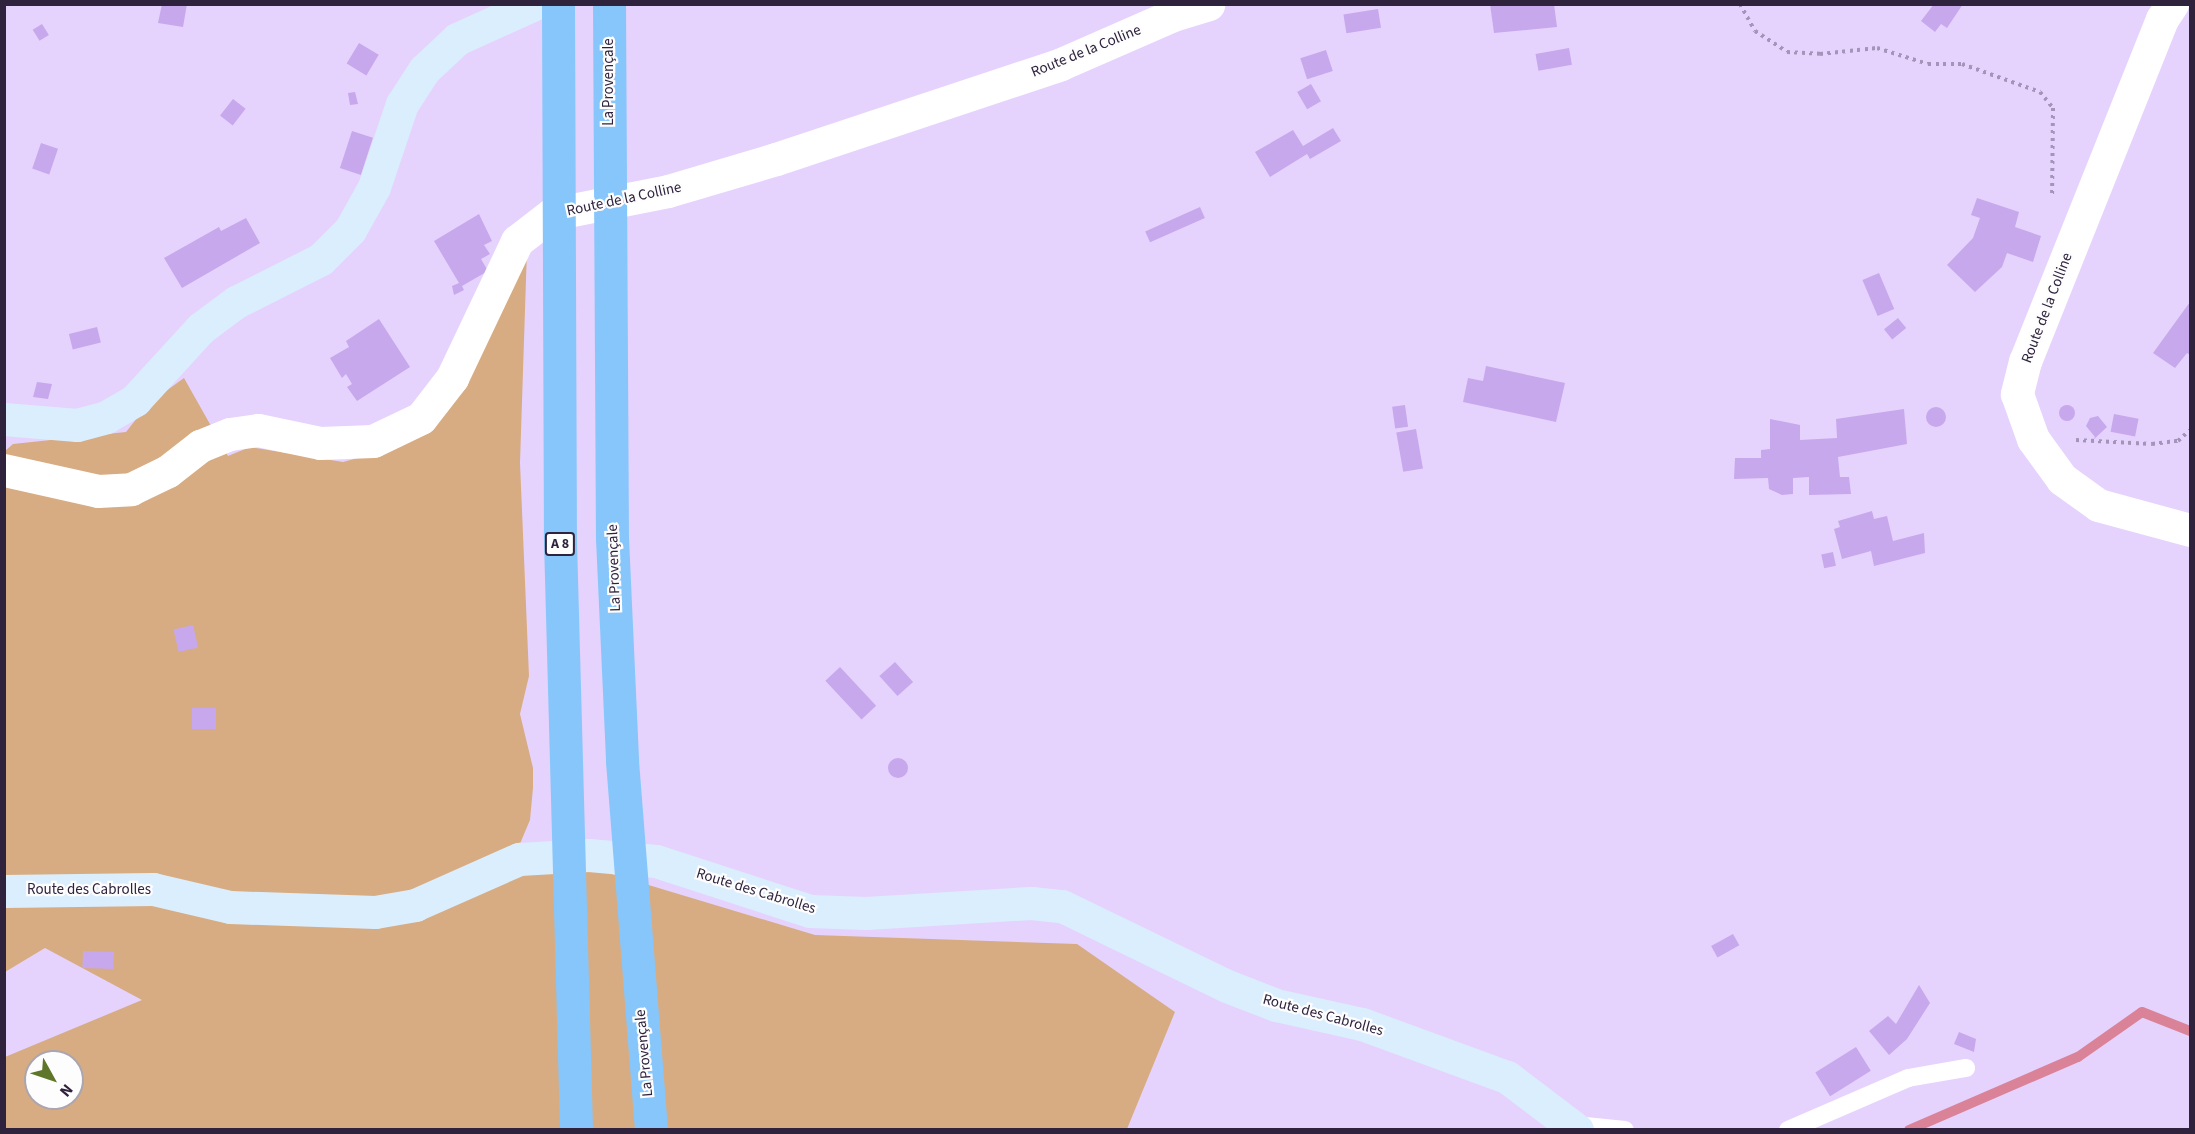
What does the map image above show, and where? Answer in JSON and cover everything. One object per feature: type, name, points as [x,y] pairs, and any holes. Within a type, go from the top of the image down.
[{"type":"highway","name":"A 8","points":[[558,4],[559,310],[566,778],[576,1130]]},
{"type":"highway","name":"La Provençale","points":[[609,4],[612,538],[622,761],[651,1130]]},
{"type":"street","points":[[4,419],[77,425],[106,417],[135,400],[201,328],[236,302],[321,259],[350,230],[374,187],[402,104],[424,69],[458,39],[534,4]]},
{"type":"street","name":"Route de la Colline","points":[[4,470],[98,491],[131,489],[168,471],[200,446],[230,434],[258,430],[320,443],[373,441],[421,418],[452,378],[517,241],[552,214],[668,191],[776,159],[1061,64],[1173,15],[1208,4]]},
{"type":"street","name":"Route de la Colline","points":[[2172,4],[2162,19],[2025,361],[2017,394],[2033,439],[2062,479],[2098,505],[2190,530]]},
{"type":"street","name":"Route des Cabrolles","points":[[4,891],[153,889],[230,908],[375,912],[416,905],[519,860],[589,855],[656,861],[810,911],[866,913],[1031,903],[1062,906],[1227,986],[1276,1005],[1362,1024],[1507,1077],[1576,1127]]},
{"type":"lane","points":[[1788,1130],[1908,1078],[1966,1068]]},
{"type":"lane","points":[[1576,1127],[1626,1130]]},
{"type":"path","points":[[1740,4],[1755,31],[1787,52],[1820,54],[1877,48],[1928,64],[1962,64],[2040,92],[2053,108],[2052,204]]},
{"type":"path","points":[[2033,439],[2152,444],[2178,441],[2190,430]]},
{"type":"shaded area","points":[[527,249],[520,463],[529,676],[520,714],[533,768],[533,788],[530,820],[519,846],[815,935],[1077,944],[1175,1012],[1127,1129],[5,1130],[5,1057],[142,1000],[45,948],[5,972],[5,451],[13,444],[126,432],[148,404],[184,378],[228,456],[250,447],[343,462],[402,446],[434,419]]},
{"type":"building","points":[[162,4],[187,4],[183,27],[158,23]]},
{"type":"building","points":[[1490,4],[1554,4],[1557,27],[1494,33]]},
{"type":"building","points":[[1934,4],[1963,4],[1947,28],[1941,24],[1935,32],[1921,21]]},
{"type":"building","points":[[1378,9],[1381,28],[1346,33],[1343,14]]},
{"type":"building","points":[[42,24],[49,35],[40,41],[33,30]]},
{"type":"building","points":[[359,43],[379,55],[366,75],[347,64]]},
{"type":"building","points":[[1569,48],[1572,65],[1538,71],[1536,54]]},
{"type":"building","points":[[1326,50],[1333,71],[1307,79],[1300,58]]},
{"type":"building","points":[[1311,84],[1321,101],[1307,109],[1297,92]]},
{"type":"building","points":[[355,92],[358,104],[350,105],[348,93]]},
{"type":"building","points":[[233,99],[246,109],[233,125],[220,116]]},
{"type":"building","points":[[1333,128],[1341,141],[1310,159],[1307,154],[1270,177],[1255,152],[1293,130],[1303,146]]},
{"type":"building","points":[[352,131],[373,138],[361,175],[340,168]]},
{"type":"building","points":[[41,143],[58,149],[49,174],[32,169]]},
{"type":"building","points":[[1977,198],[2019,212],[2015,227],[2041,236],[2033,262],[2007,253],[2002,267],[1975,292],[1947,265],[1973,238],[1980,218],[1971,215]]},
{"type":"building","points":[[1200,207],[1205,218],[1150,242],[1145,231]]},
{"type":"building","points":[[479,214],[492,241],[484,245],[490,254],[481,259],[488,271],[462,286],[464,290],[454,295],[452,286],[459,283],[434,241]]},
{"type":"building","points":[[246,218],[260,243],[182,288],[164,258],[219,227],[221,231]]},
{"type":"building","points":[[1879,273],[1894,309],[1878,316],[1862,280]]},
{"type":"building","points":[[2190,302],[2190,355],[2187,353],[2175,368],[2153,353]]},
{"type":"building","points":[[1898,318],[1906,328],[1892,339],[1884,329]]},
{"type":"building","points":[[379,319],[410,367],[357,401],[347,387],[352,384],[346,374],[342,378],[330,358],[349,347],[346,341]]},
{"type":"building","points":[[97,327],[101,343],[73,350],[69,334]]},
{"type":"building","points":[[1486,366],[1565,383],[1556,422],[1463,402],[1468,378],[1483,381]]},
{"type":"building","points":[[37,382],[52,384],[48,399],[33,397]]},
{"type":"building","points":[[1405,405],[1408,427],[1395,429],[1392,407]]},
{"type":"building","points":[[2064,405],[2070,405],[2075,413],[2073,419],[2064,421],[2059,416],[2059,410]]},
{"type":"building","points":[[1932,407],[1940,407],[1946,413],[1946,421],[1940,427],[1932,427],[1926,421],[1926,413]]},
{"type":"building","points":[[1904,409],[1907,444],[1838,457],[1840,477],[1849,477],[1851,494],[1809,495],[1809,477],[1793,478],[1793,494],[1782,495],[1769,489],[1768,478],[1734,479],[1735,458],[1761,458],[1761,450],[1770,449],[1770,419],[1800,425],[1800,440],[1837,438],[1836,419]]},
{"type":"building","points":[[2114,414],[2139,419],[2135,436],[2111,432]]},
{"type":"building","points":[[2098,416],[2107,427],[2092,441],[2095,437],[2086,426],[2090,418]]},
{"type":"building","points":[[1416,429],[1423,468],[1403,472],[1396,432]]},
{"type":"building","points":[[1872,511],[1874,519],[1887,516],[1893,541],[1924,533],[1925,553],[1874,566],[1871,551],[1842,559],[1834,529],[1840,527],[1838,521]]},
{"type":"building","points":[[1833,552],[1836,566],[1824,568],[1821,554]]},
{"type":"building","points":[[193,625],[198,647],[179,652],[174,629]]},
{"type":"building","points":[[895,662],[913,682],[897,696],[879,676]]},
{"type":"building","points":[[840,667],[876,706],[862,719],[825,681]]},
{"type":"building","points":[[192,708],[216,708],[216,729],[192,729]]},
{"type":"building","points":[[898,758],[905,761],[908,768],[905,775],[898,778],[891,775],[888,768],[891,761]]},
{"type":"building","points":[[1733,934],[1739,945],[1717,957],[1711,946]]},
{"type":"building","points":[[83,951],[114,952],[113,969],[82,968]]},
{"type":"building","points":[[1919,985],[1930,1003],[1907,1039],[1889,1055],[1869,1031],[1888,1016],[1896,1024]]},
{"type":"building","points":[[1959,1032],[1976,1039],[1974,1052],[1954,1044]]},
{"type":"building","points":[[1856,1047],[1871,1071],[1830,1096],[1815,1072]]},
{"type":"waterway","points":[[1909,1130],[2078,1057],[2142,1012],[2190,1031]]}]
